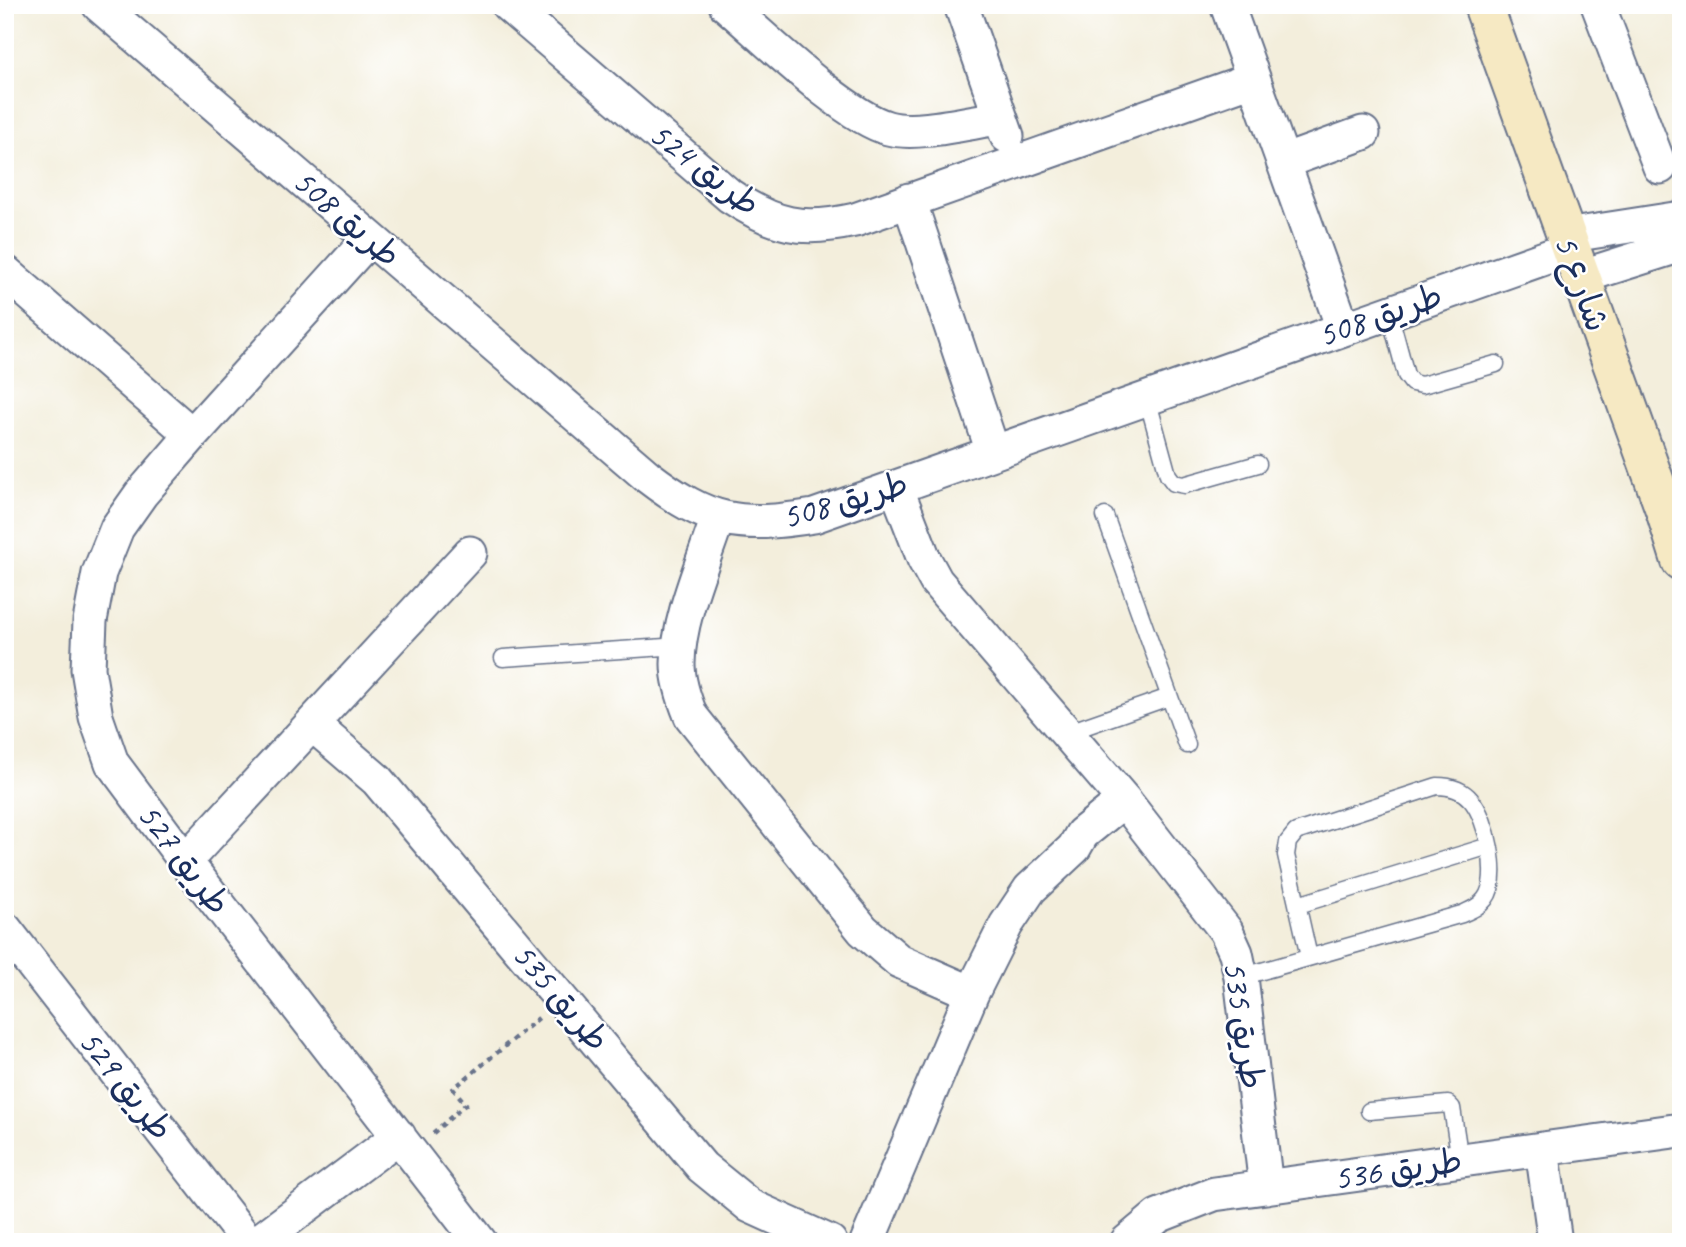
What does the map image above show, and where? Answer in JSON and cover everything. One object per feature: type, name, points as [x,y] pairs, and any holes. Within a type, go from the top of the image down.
[{"type":"street","name":"طريق 508","points":[[99,5],[646,476],[680,501],[718,517],[766,523],[814,516],[1343,328],[1572,254]]},
{"type":"street","name":"طريق 524","points":[[508,5],[730,196],[757,215],[789,226],[822,227],[855,220],[1253,79]]},
{"type":"street","points":[[726,5],[857,115],[878,124],[910,129],[1000,118]]},
{"type":"street","points":[[961,5],[1016,162]]},
{"type":"street","name":"شارع 5","points":[[1483,5],[1681,561]]},
{"type":"street","points":[[1598,5],[1660,167]]},
{"type":"street","points":[[1231,6],[1253,79],[1343,328]]},
{"type":"street","points":[[1283,162],[1363,133]]},
{"type":"street","points":[[909,200],[993,452]]},
{"type":"street","points":[[1572,254],[1681,218]]},
{"type":"street","name":"طريق 527","points":[[370,238],[192,435],[141,494],[117,528],[99,573],[90,621],[88,669],[96,717],[112,763],[184,862],[480,1242]]},
{"type":"street","points":[[1572,254],[1681,245]]},
{"type":"street","points":[[5,272],[192,435]]},
{"type":"street","name":"طريق 535","points":[[896,487],[924,559],[936,580],[1129,806],[1226,931],[1241,977],[1266,1187]]},
{"type":"street","points":[[718,517],[680,646],[678,664],[681,691],[691,716],[863,930],[899,961],[972,993]]},
{"type":"street","points":[[184,862],[470,553]]},
{"type":"street","name":"طريق 535","points":[[312,723],[377,780],[563,998],[682,1144],[717,1181],[750,1206],[830,1242]]},
{"type":"street","points":[[867,1242],[972,993],[1017,905],[1074,848],[1088,828],[1129,806]]},
{"type":"street","name":"طريق 529","points":[[5,929],[248,1242]]},
{"type":"street","name":"طريق 536","points":[[1127,1242],[1158,1216],[1214,1194],[1681,1130]]},
{"type":"street","points":[[258,1242],[399,1136]]},
{"type":"street","points":[[1542,1149],[1555,1242]]},
{"type":"lane","points":[[1390,312],[1406,375],[1412,383],[1422,385],[1496,364]]},
{"type":"lane","points":[[1147,398],[1168,475],[1174,483],[1184,485],[1258,464]]},
{"type":"lane","points":[[1105,516],[1186,745]]},
{"type":"lane","points":[[503,657],[680,646]]},
{"type":"lane","points":[[1066,733],[1169,697]]},
{"type":"lane","points":[[1241,977],[1309,957],[1475,908],[1492,886],[1489,846],[1478,809],[1471,799],[1449,786],[1437,786],[1296,832],[1289,842],[1286,855],[1309,957]]},
{"type":"lane","points":[[1298,905],[1489,846]]},
{"type":"lane","points":[[1369,1111],[1448,1104],[1452,1108],[1460,1160]]},
{"type":"path","points":[[435,1132],[466,1104],[453,1089],[563,998]]}]
